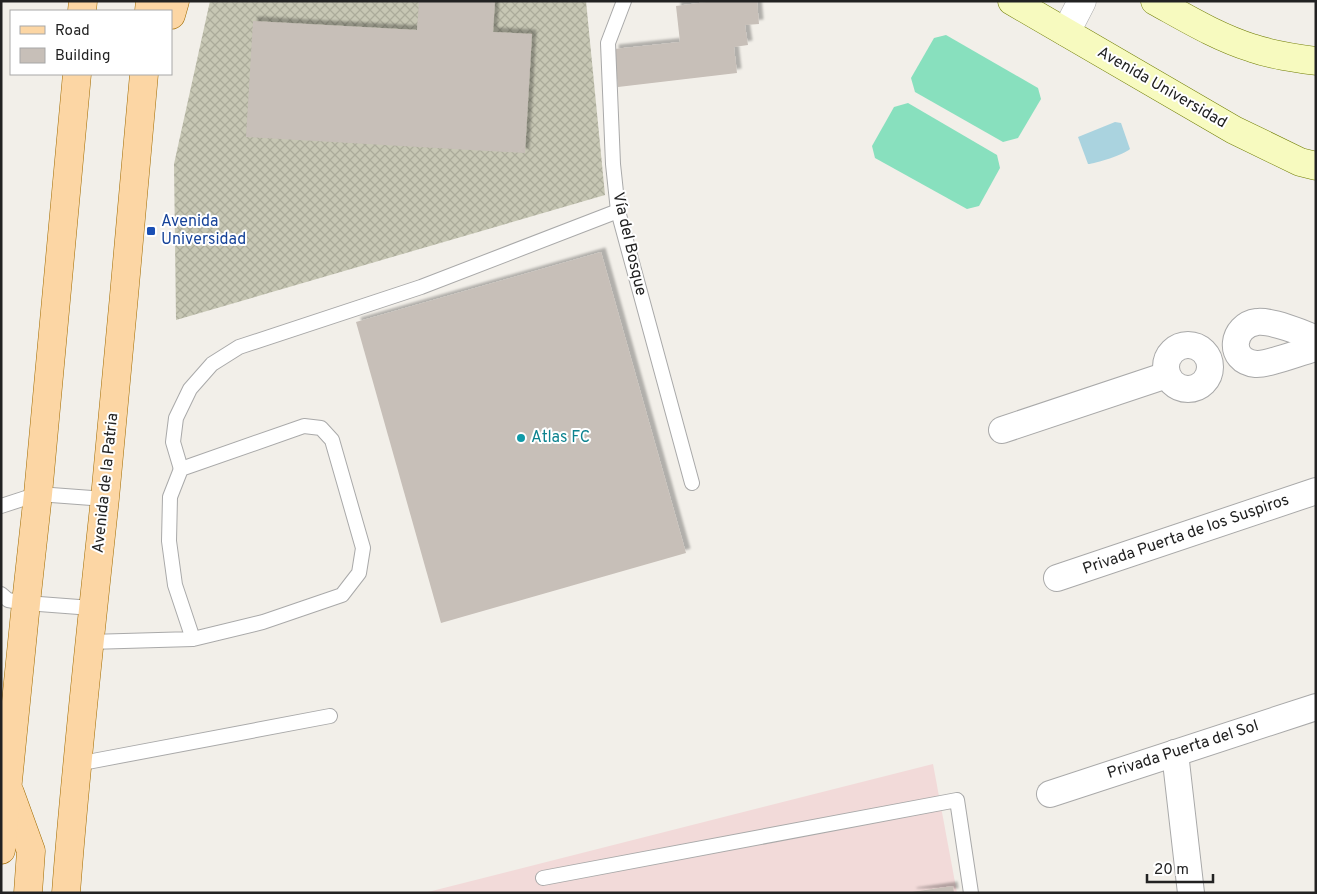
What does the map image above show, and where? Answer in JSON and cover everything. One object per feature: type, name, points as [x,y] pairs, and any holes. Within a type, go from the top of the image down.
[{"type":"main road","name":"Avenida Universidad","points":[[1012,1],[1234,130],[1300,162],[1316,166]]},
{"type":"main road","points":[[1155,1],[1214,33],[1252,48],[1285,57],[1316,61]]},
{"type":"main road","points":[[1,850],[8,789],[13,599],[38,494],[77,75]]},
{"type":"main road","name":"Avenida de la Patria","points":[[66,893],[144,76]]},
{"type":"main road","points":[[8,789],[31,850],[28,893]]},
{"type":"street","points":[[1066,32],[1082,1]]},
{"type":"street","points":[[1316,339],[1271,323],[1257,322],[1248,326],[1240,333],[1235,341],[1235,350],[1247,361],[1257,364],[1316,348]]},
{"type":"street","points":[[1002,430],[1167,375],[1168,358],[1180,347],[1189,346],[1197,348],[1204,353],[1208,360],[1235,350]]},
{"type":"street","name":"Privada Puerta de los Suspiros","points":[[1057,578],[1316,491]]},
{"type":"street","name":"Privada Puerta del Sol","points":[[1050,794],[1316,707]]},
{"type":"street","points":[[1175,752],[1191,893]]},
{"type":"lane","name":"Vía del Bosque","points":[[624,1],[608,43],[612,164],[618,212],[692,483]]},
{"type":"lane","points":[[193,640],[175,585],[169,541],[170,496],[181,469],[173,442],[179,410],[190,389],[212,364],[240,347],[421,288],[618,212]]},
{"type":"lane","points":[[89,642],[193,640],[264,622],[342,595],[359,573],[363,548],[332,440],[321,428],[304,426],[181,469]]},
{"type":"lane","points":[[1,506],[38,494],[105,499]]},
{"type":"lane","points":[[13,599],[92,608]]},
{"type":"lane","points":[[77,764],[330,716]]},
{"type":"lane","points":[[544,878],[957,800],[972,893]]},
{"type":"shaded area","points":[[210,1],[586,1],[605,195],[176,320],[174,164]]},
{"type":"shaded area","points":[[933,764],[957,893],[424,893]]},
{"type":"green space","points":[[946,35],[1038,88],[1041,99],[1018,138],[1003,142],[915,92],[911,78],[934,38]]},
{"type":"green space","points":[[908,103],[997,155],[1000,168],[979,206],[967,209],[875,158],[872,146],[894,107]]},
{"type":"water","points":[[1115,122],[1121,123],[1130,149],[1110,158],[1088,164],[1078,137]]},
{"type":"building","points":[[419,1],[495,1],[493,32],[532,34],[525,153],[246,137],[253,21],[417,30]]},
{"type":"building","points":[[714,1],[757,1],[759,24],[745,25],[748,45],[734,47],[737,73],[618,87],[614,49],[680,42],[676,6]]},
{"type":"building","name":"Atlas FC","points":[[601,252],[686,553],[441,623],[356,322]]},
{"type":"building","points":[[953,886],[954,893],[912,893],[912,892]]},
{"type":"place","name":"Avenida Universidad","points":[[151,231]]},
{"type":"place","name":"Atlas FC","points":[[521,438]]}]
